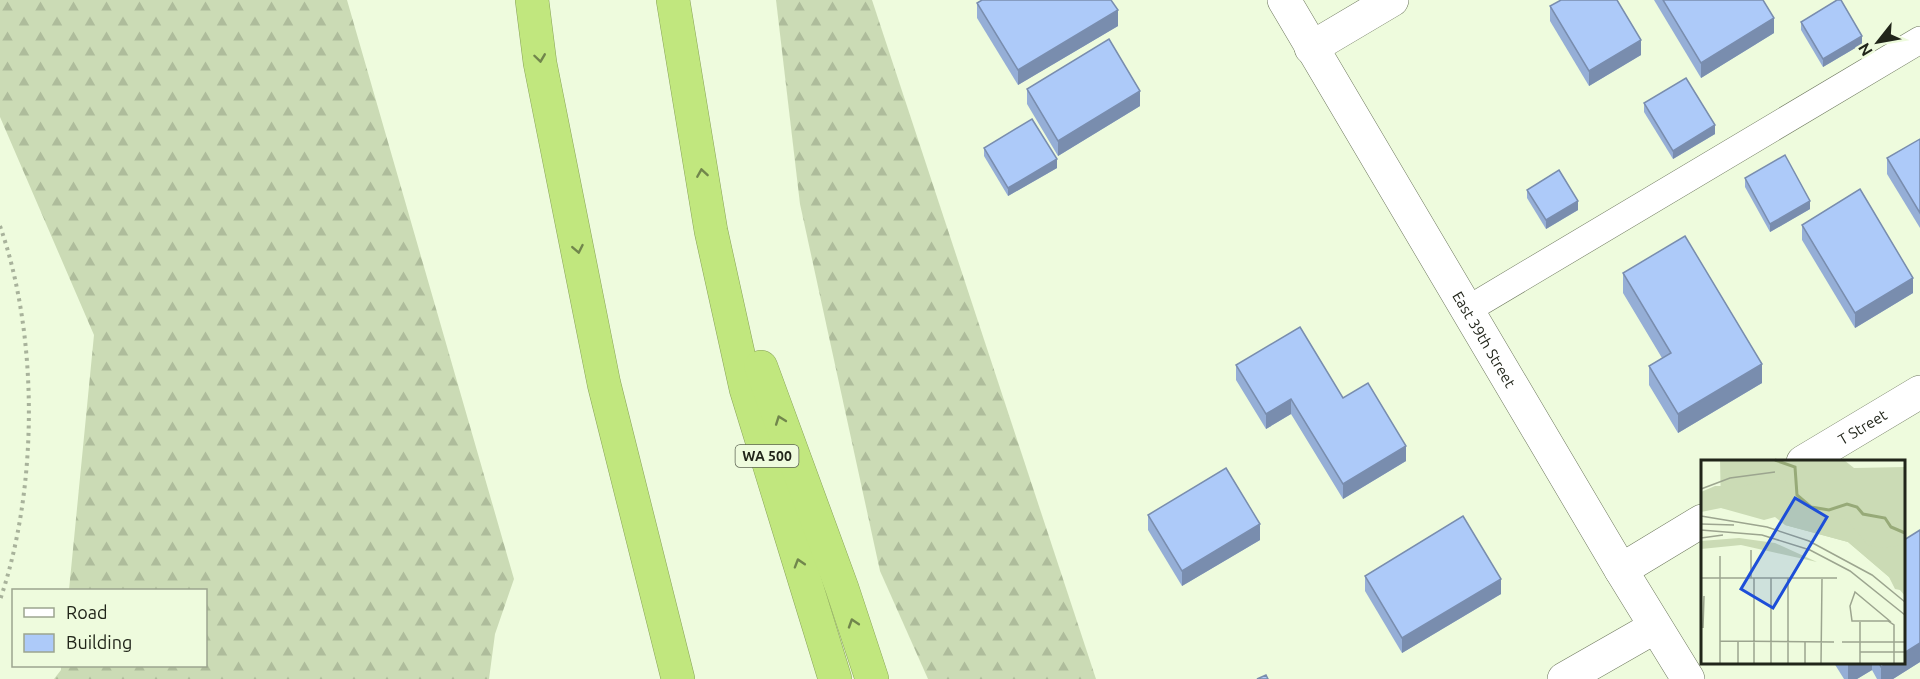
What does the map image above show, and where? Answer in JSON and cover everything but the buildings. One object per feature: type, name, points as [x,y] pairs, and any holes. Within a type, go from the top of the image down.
[{"type":"highway","points":[[532,0],[540,63],[604,384],[678,679]]},
{"type":"highway","name":"WA 500","points":[[674,0],[711,231],[746,389],[835,679]]},
{"type":"highway","points":[[711,231],[842,588],[872,679]]},
{"type":"highway","points":[[604,384],[701,679]]},
{"type":"street","name":"East 39th Street","points":[[1284,0],[1621,570],[1688,679]]},
{"type":"street","points":[[1311,48],[1392,0]]},
{"type":"street","name":"T Street","points":[[1806,460],[1920,392]]},
{"type":"street","points":[[1621,570],[1701,522]]},
{"type":"street","points":[[1564,679],[1655,627]]},
{"type":"lane","points":[[1467,310],[1920,40]]},
{"type":"path","points":[[0,226],[20,301],[27,362],[28,451],[19,528],[8,578],[0,600]]},
{"type":"green space","points":[[0,0],[347,0],[514,579],[495,634],[489,679],[54,679],[61,667],[207,667],[207,589],[69,589],[94,335],[0,117]]},
{"type":"green space","points":[[776,0],[872,0],[1096,679],[928,679],[880,571],[800,204]]}]
